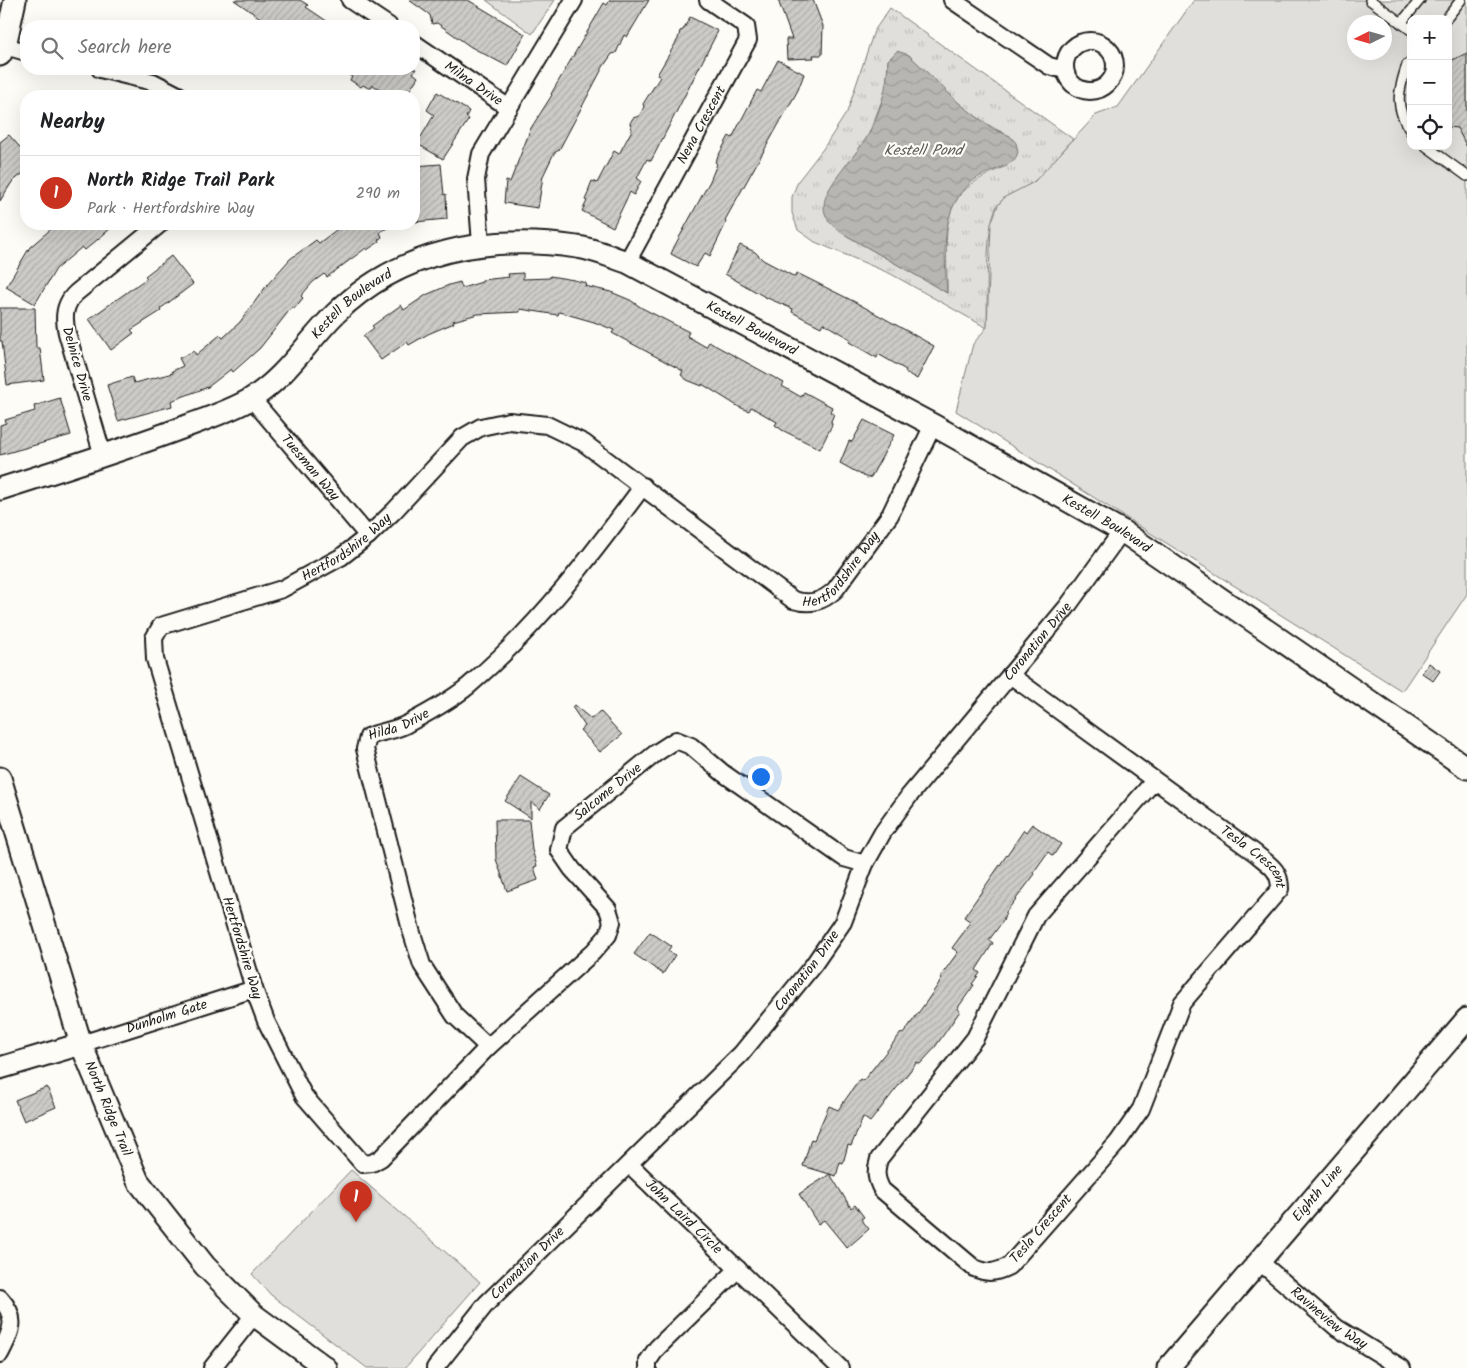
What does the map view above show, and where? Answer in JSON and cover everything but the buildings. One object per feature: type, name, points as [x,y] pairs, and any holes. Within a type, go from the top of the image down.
[{"type":"street","points":[[15,0],[2,51],[20,52]]},
{"type":"street","points":[[350,0],[380,20]]},
{"type":"street","points":[[481,244],[476,189],[481,154],[574,0]]},
{"type":"street","name":"Nena Crescent","points":[[627,262],[748,40],[746,26],[708,0]]},
{"type":"street","points":[[952,0],[1049,66],[1065,70]]},
{"type":"street","name":"Milna Drive","points":[[420,47],[509,108]]},
{"type":"street","points":[[124,75],[153,82],[168,90]]},
{"type":"street","name":"Delnice Drive","points":[[103,456],[67,332],[65,313],[68,303],[76,293],[153,230]]},
{"type":"street","name":"Kestell Boulevard","points":[[0,489],[103,456],[197,422],[252,398],[270,384],[336,313],[359,294],[426,256],[481,244],[532,243],[578,247],[627,262],[933,425],[1122,531],[1467,768]]},
{"type":"street","name":"Tuesman Way","points":[[252,398],[368,536]]},
{"type":"street","name":"Hertfordshire Way","points":[[363,1164],[304,1096],[266,1021],[254,989],[155,659],[154,638],[163,625],[282,589],[333,562],[368,536],[462,438],[481,427],[510,421],[548,425],[584,443],[793,600],[805,604],[824,600],[835,590],[890,515],[933,425]]},
{"type":"street","name":"Hilda Drive","points":[[488,1047],[455,1016],[422,965],[411,930],[365,749],[368,737],[378,732],[405,726],[473,683],[538,620],[569,584],[643,486]]},
{"type":"street","name":"Coronation Drive","points":[[435,1368],[486,1304],[740,1054],[814,964],[843,922],[865,864],[883,832],[909,796],[1067,607],[1122,531]]},
{"type":"street","name":"Tesla Crescent","points":[[1010,675],[1274,869],[1280,877],[1280,889],[1182,1003],[1142,1109],[1118,1142],[1009,1266],[997,1272],[985,1272],[974,1268],[882,1190],[876,1179],[876,1168],[879,1159],[975,1038],[1036,916],[1154,781]]},
{"type":"street","name":"Salcome Drive","points":[[363,1164],[372,1164],[381,1158],[488,1047],[593,952],[608,934],[612,922],[608,909],[572,870],[559,850],[564,828],[656,753],[676,740],[691,746],[723,773],[844,858],[865,864]]},
{"type":"street","name":"North Ridge Trail","points":[[0,778],[81,1044],[138,1181],[205,1266],[254,1315],[326,1368]]},
{"type":"street","name":"Dunholm Gate","points":[[81,1044],[254,989]]},
{"type":"street","name":"Eighth Line","points":[[1168,1368],[1467,1019]]},
{"type":"street","points":[[0,1068],[81,1044]]},
{"type":"street","name":"John Laird Circle","points":[[629,1164],[840,1368]]},
{"type":"street","name":"Ravineview Way","points":[[1260,1262],[1337,1328],[1402,1368]]},
{"type":"street","points":[[648,1368],[648,1361],[656,1348],[738,1269]]},
{"type":"street","points":[[0,1298],[12,1316],[11,1331],[0,1354]]},
{"type":"street","points":[[212,1368],[254,1315]]},
{"type":"lane","points":[[1370,0],[1407,27]]},
{"type":"lane","points":[[1401,23],[1420,0]]},
{"type":"lane","points":[[1449,15],[1461,0]]},
{"type":"lane","points":[[1407,65],[1398,98],[1404,122],[1407,126]]},
{"type":"lane","points":[[1431,150],[1467,176]]},
{"type":"green space","points":[[486,0],[555,0],[532,34]]},
{"type":"green space","points":[[1194,0],[1467,0],[1467,594],[1402,691],[956,411],[973,344],[987,327],[991,224],[998,205],[1005,197],[1034,182],[1096,115],[1118,107]]},
{"type":"green space","points":[[890,8],[1073,139],[1038,178],[1001,201],[998,205],[994,214],[989,245],[987,328],[891,274],[815,242],[798,230],[792,213],[792,197],[798,181],[823,149],[847,112],[874,31]],"holes":[[[909,55],[969,111],[995,129],[1010,136],[1007,166],[983,177],[967,189],[956,201],[950,216],[947,232],[947,293],[842,233],[828,221],[829,190],[868,136],[886,90],[888,60]]]},
{"type":"green space","points":[[351,1170],[480,1282],[405,1368],[367,1368],[271,1295],[252,1274]]},
{"type":"water","name":"Kestell Pond","points":[[897,51],[909,55],[960,104],[993,129],[1010,136],[1016,143],[1018,152],[1015,160],[973,181],[962,192],[954,205],[946,233],[947,293],[842,233],[829,221],[824,210],[826,197],[835,180],[862,145],[872,128],[887,79],[888,60]]},
{"type":"place","name":"North Ridge Trail Park","points":[[356,1222]]}]
